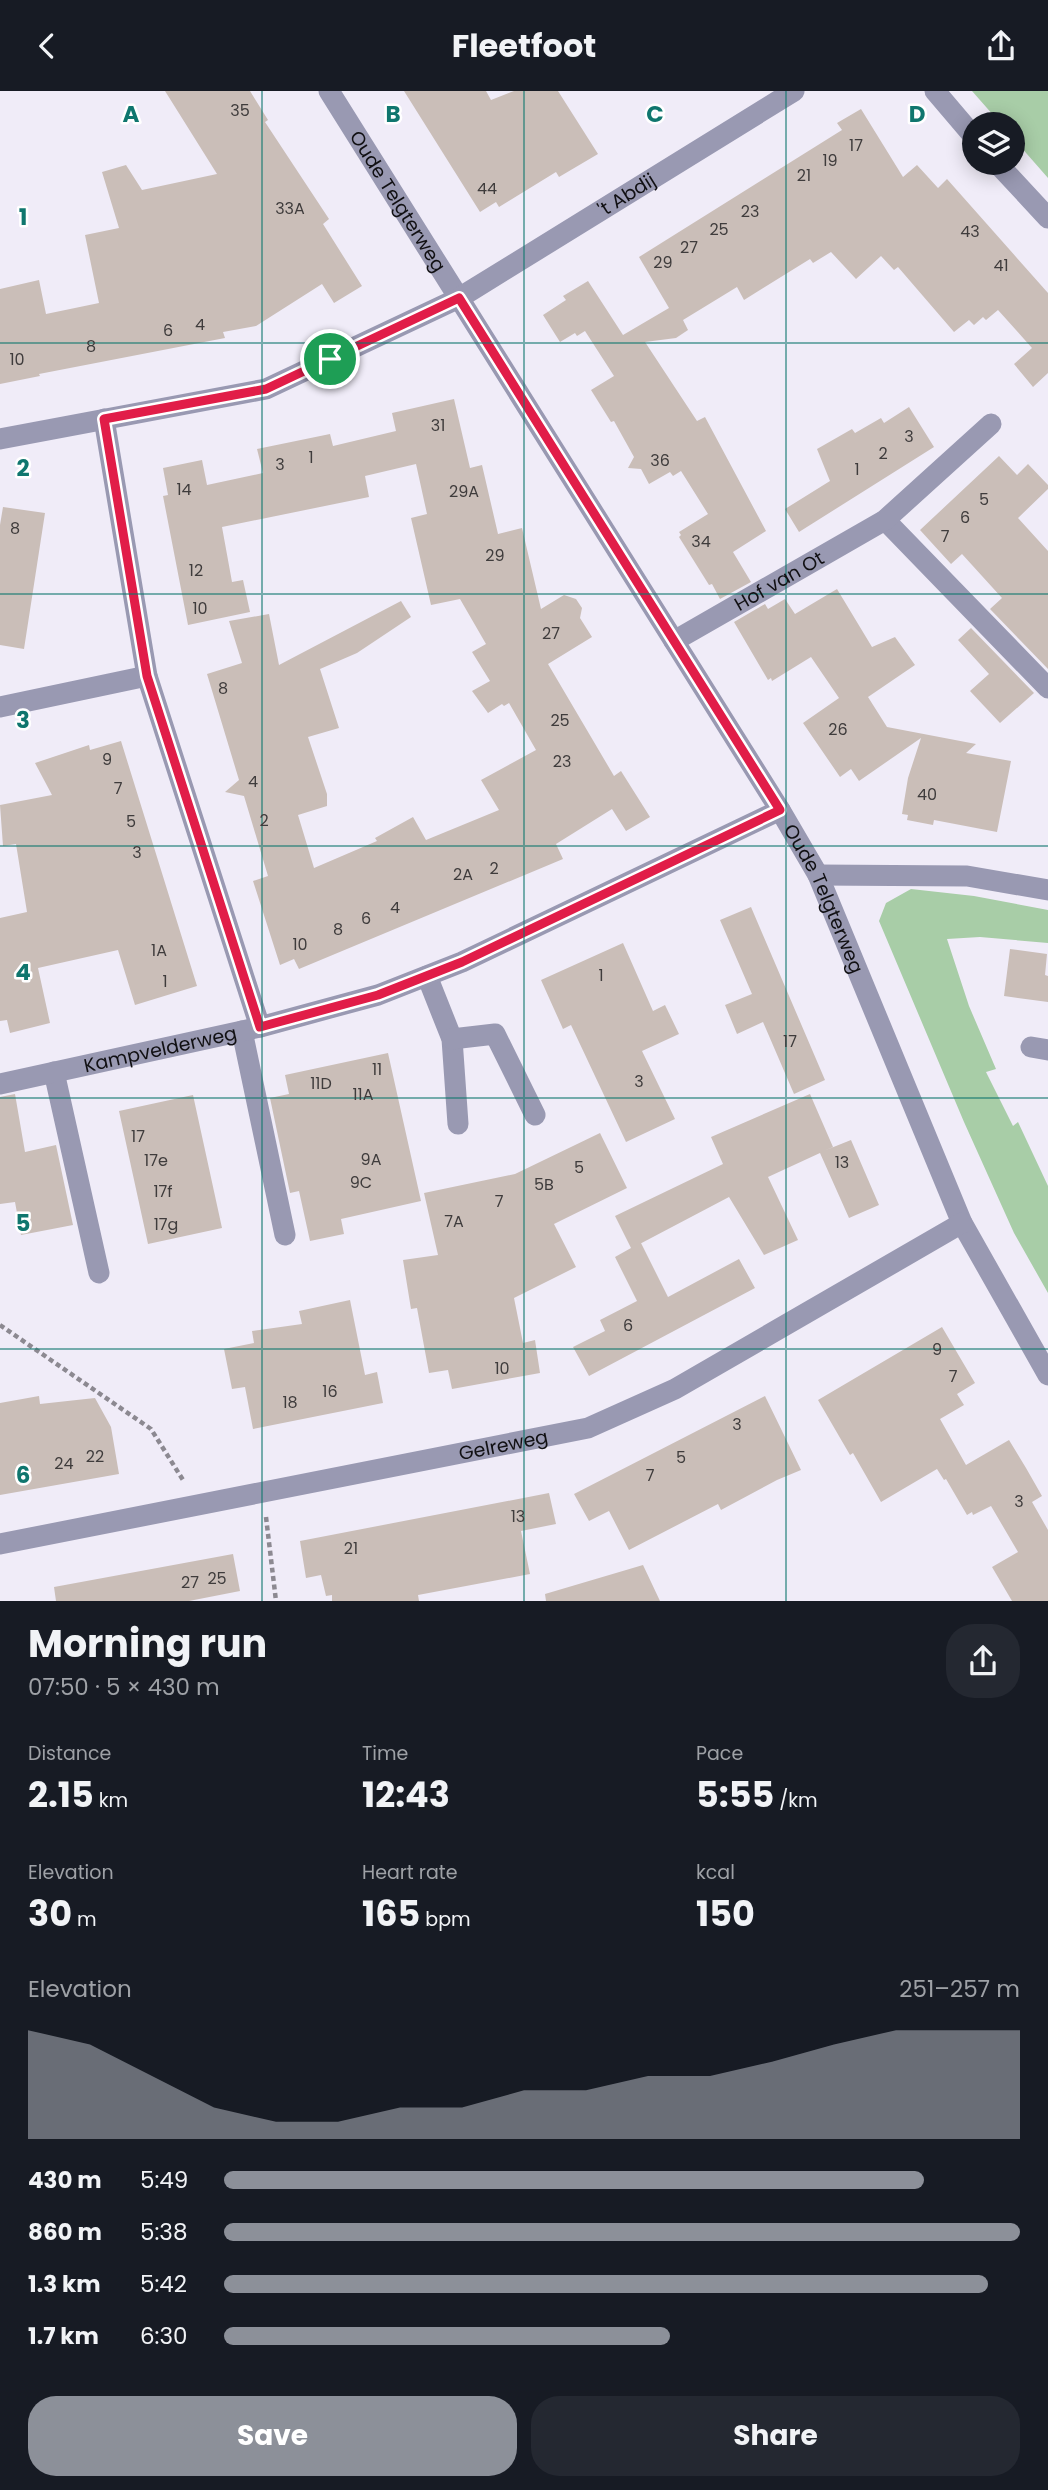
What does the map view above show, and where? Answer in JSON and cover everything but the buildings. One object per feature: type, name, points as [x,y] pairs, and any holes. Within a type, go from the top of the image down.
[{"type":"street","name":"Oude Telgterweg","points":[[329,91],[780,810],[818,875],[962,1223],[1045,1362]]},
{"type":"street","name":"'t Abdij","points":[[0,439],[266,389],[459,298],[794,91]]},
{"type":"street","points":[[935,91],[962,123]]},
{"type":"street","points":[[1009,175],[1048,218]]},
{"type":"street","points":[[104,419],[147,676],[251,1029],[285,1235]]},
{"type":"street","name":"Hof van Ot","points":[[674,641],[885,520],[991,424]]},
{"type":"street","points":[[885,520],[1048,688]]},
{"type":"street","points":[[0,707],[147,676]]},
{"type":"street","name":"Kampvelderweg","points":[[0,1084],[251,1029],[378,995],[462,962],[780,810]]},
{"type":"street","points":[[818,875],[967,876],[1048,890]]},
{"type":"street","points":[[427,976],[452,1039],[458,1124]]},
{"type":"street","points":[[452,1039],[495,1034],[535,1115]]},
{"type":"street","points":[[54,1072],[99,1273]]},
{"type":"street","name":"Gelreweg","points":[[0,1544],[588,1428],[675,1389],[962,1223]]},
{"type":"path","points":[[0,1325],[151,1429],[199,1504]]},
{"type":"path","points":[[263,1492],[276,1601]]},
{"type":"green space","points":[[972,91],[1048,91],[1048,178],[1025,152],[1025,112],[990,112]]},
{"type":"green space","points":[[911,889],[974,896],[1048,910],[1048,943],[980,937],[947,939],[969,1006],[996,1069],[986,1072],[1013,1126],[1018,1122],[1048,1186],[1048,1293],[1014,1233],[879,921],[886,903]]},
{"type":"route","points":[[459,298],[780,810],[462,962],[378,995],[260,1027],[147,676],[104,419],[266,389],[330,359],[459,298]]}]
